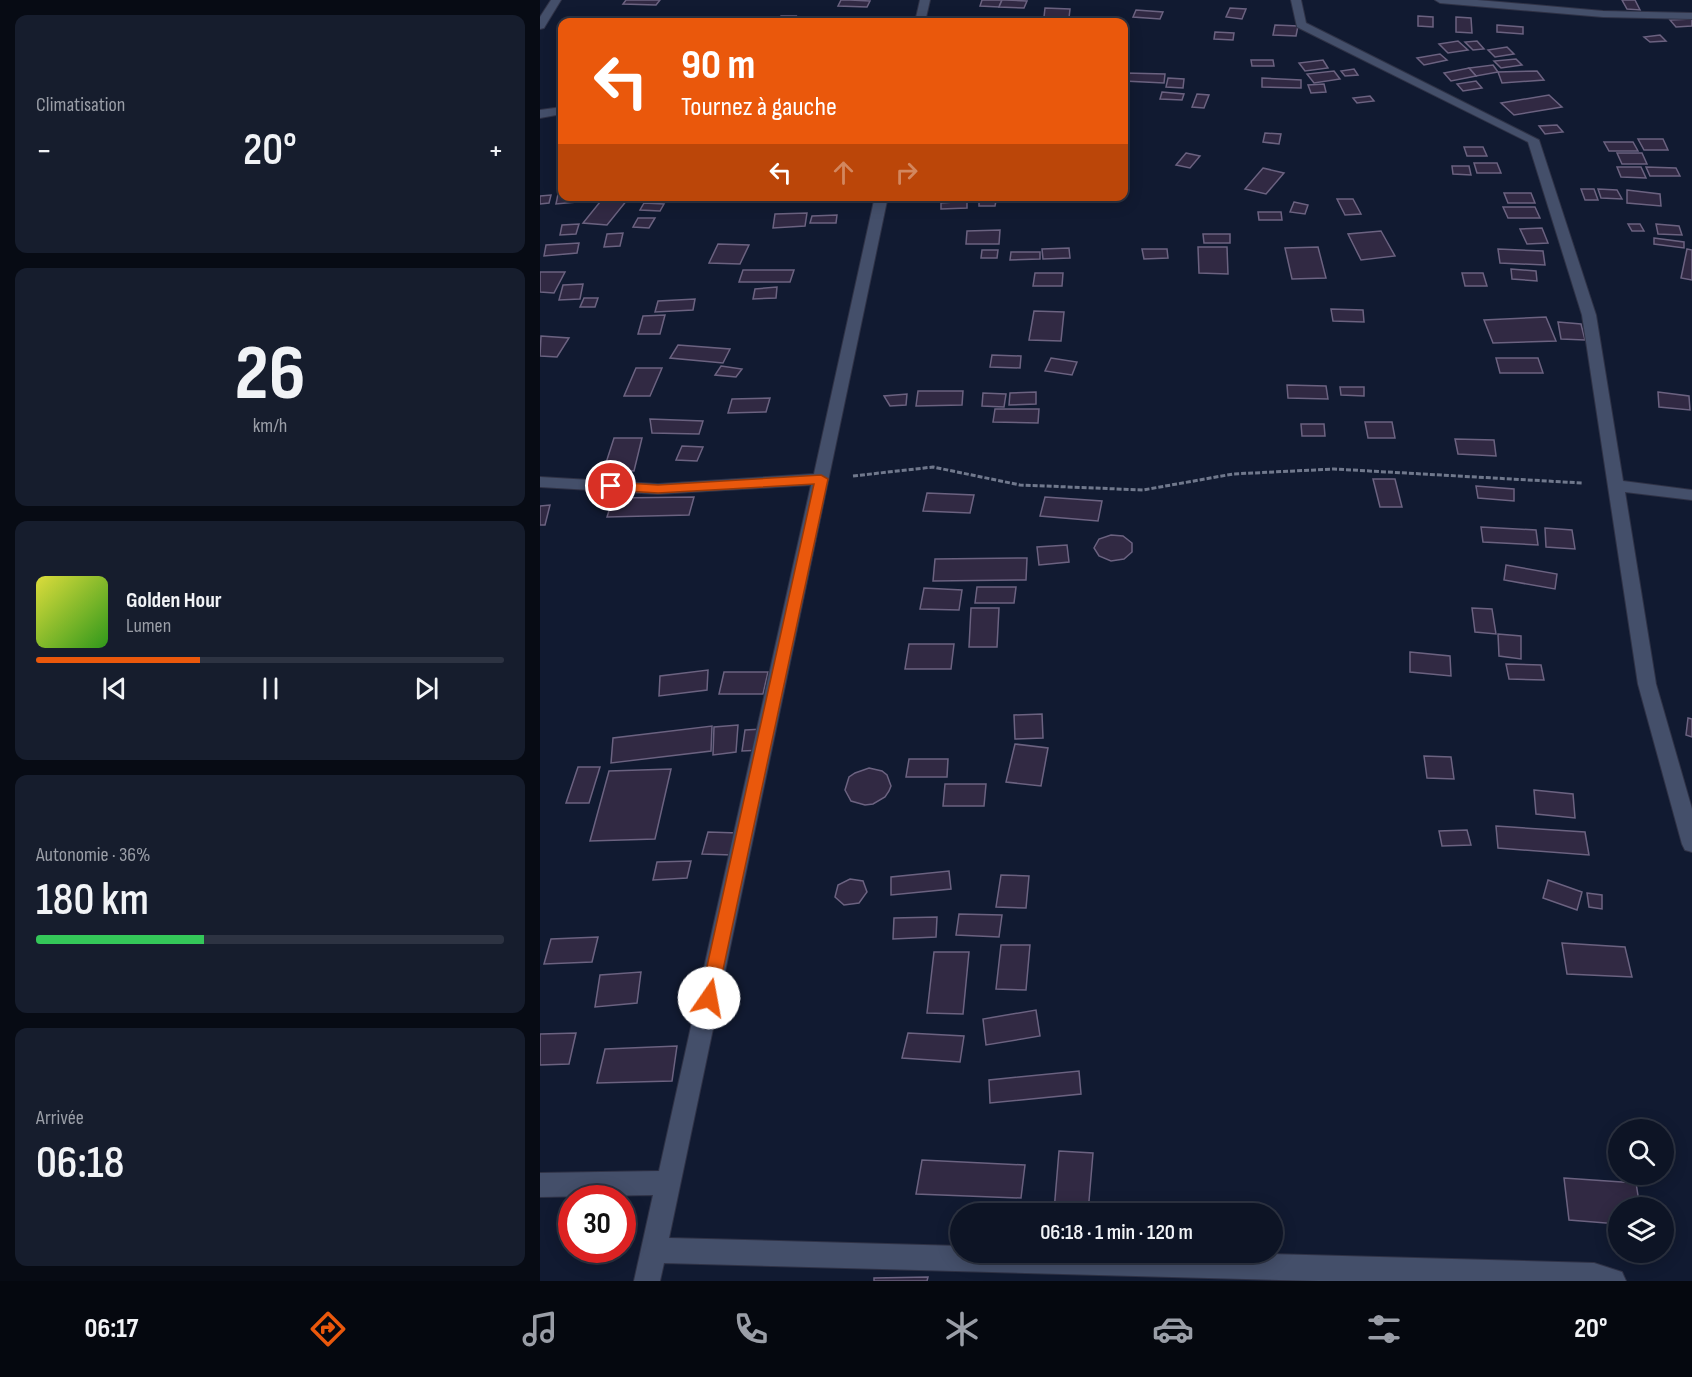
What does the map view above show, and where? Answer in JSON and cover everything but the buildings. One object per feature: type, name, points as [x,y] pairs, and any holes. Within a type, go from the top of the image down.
[{"type":"street","points":[[540,26],[556,0]]},
{"type":"street","points":[[921,18],[925,0]]},
{"type":"street","points":[[1296,0],[1301,25],[1533,140],[1589,315],[1647,684],[1692,844]]},
{"type":"street","points":[[1440,0],[1603,14],[1692,16]]},
{"type":"street","points":[[540,114],[558,112]]},
{"type":"street","points":[[647,1281],[881,201]]},
{"type":"street","points":[[540,482],[658,489],[821,479]]},
{"type":"street","points":[[1616,484],[1692,495]]},
{"type":"street","points":[[540,1185],[669,1183]]},
{"type":"street","points":[[654,1250],[1594,1276],[1613,1281]]},
{"type":"path","points":[[821,479],[933,467],[1020,485],[1143,490],[1233,474],[1334,469],[1616,484]]},
{"type":"route","points":[[611,486],[658,489],[821,479],[709,998]]}]
